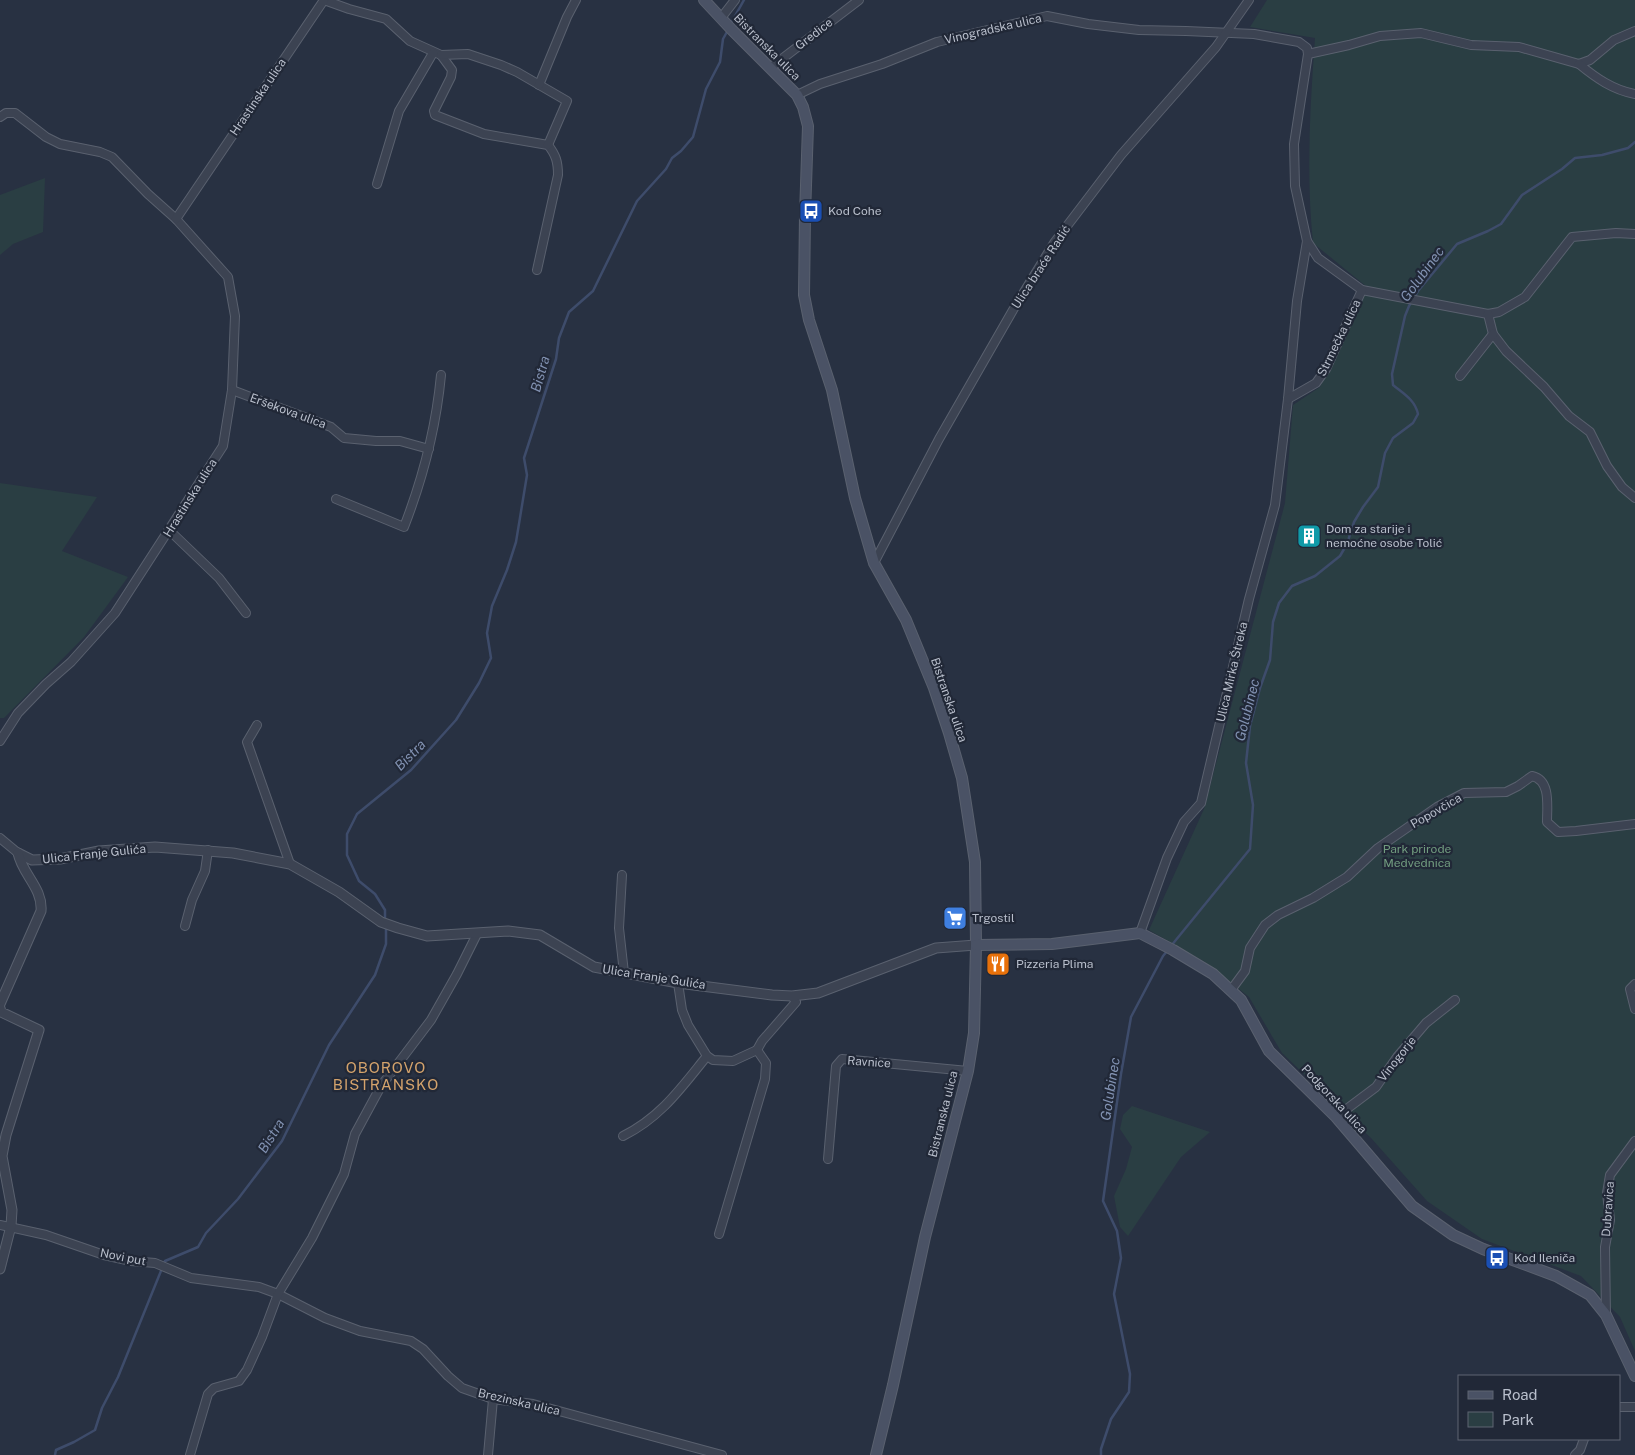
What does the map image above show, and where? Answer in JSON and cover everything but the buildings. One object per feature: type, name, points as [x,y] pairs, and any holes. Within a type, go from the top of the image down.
[{"type":"main road","name":"Bistranska ulica","points":[[704,0],[798,95],[803,108],[808,126],[804,295],[809,320],[832,390],[855,498],[874,563],[906,620],[934,688],[962,778],[975,862],[974,1033],[968,1071],[925,1237],[876,1455]]},
{"type":"main road","points":[[976,945],[1052,944],[1140,933]]},
{"type":"main road","name":"Podgorska ulica","points":[[1140,933],[1170,948],[1213,974],[1231,990],[1248,1011],[1269,1051],[1336,1117],[1412,1206],[1424,1216],[1453,1235],[1483,1249],[1556,1276],[1590,1295],[1606,1315],[1635,1376]]},
{"type":"street","points":[[324,0],[386,19],[410,41],[437,54],[452,70],[451,77],[434,111],[435,115],[484,134],[548,145],[558,161],[558,175],[536,270]]},
{"type":"street","name":"Hrastinska ulica","points":[[176,219],[324,0]]},
{"type":"street","points":[[539,85],[566,17],[576,0]]},
{"type":"street","points":[[723,20],[735,0]]},
{"type":"street","name":"Gredice","points":[[770,68],[859,0]]},
{"type":"street","name":"Ulica braće Radić","points":[[874,563],[939,439],[1054,243],[1121,155],[1206,60],[1249,0]]},
{"type":"street","name":"Vinogradska ulica","points":[[798,95],[820,84],[882,64],[937,42],[1047,16],[1088,24],[1139,30],[1254,34],[1299,42],[1307,48],[1308,54]]},
{"type":"street","points":[[1579,64],[1590,60],[1614,40],[1635,31]]},
{"type":"street","points":[[1635,94],[1612,87],[1596,78],[1579,64],[1519,47],[1471,45],[1420,33],[1380,36],[1349,46],[1308,54],[1294,144],[1295,186],[1306,241],[1318,258],[1362,290],[1488,314],[1499,312],[1525,297],[1572,238],[1616,233],[1635,234]]},
{"type":"street","points":[[437,54],[468,54],[501,65],[567,101],[548,145]]},
{"type":"street","points":[[377,184],[399,111],[437,54]]},
{"type":"street","name":"Hrastinska ulica","points":[[0,117],[6,113],[14,113],[60,144],[100,152],[112,157],[148,194],[176,219],[228,277],[235,316],[232,390],[223,446],[170,531],[115,613],[71,662],[18,713],[0,742]]},
{"type":"street","name":"Ulica Mirka Štreka","points":[[1140,933],[1167,858],[1184,822],[1201,803],[1250,599],[1275,505],[1297,301],[1306,241]]},
{"type":"street","name":"Strmečka ulica","points":[[1288,398],[1316,383],[1326,369],[1362,290]]},
{"type":"street","points":[[1488,314],[1493,334],[1506,351],[1544,387],[1569,416],[1590,432],[1607,466],[1622,487],[1635,498]]},
{"type":"street","points":[[1460,376],[1493,334]]},
{"type":"street","points":[[336,500],[404,527],[414,501],[429,449],[438,407],[441,375]]},
{"type":"street","name":"Eršekova ulica","points":[[232,390],[331,427],[344,438],[400,441],[429,449]]},
{"type":"street","points":[[170,531],[219,578],[246,613]]},
{"type":"street","points":[[257,725],[247,742],[290,864]]},
{"type":"street","name":"Popovčica","points":[[1231,990],[1245,972],[1250,948],[1265,925],[1278,915],[1313,898],[1347,877],[1378,848],[1437,807],[1464,793],[1506,792],[1532,776],[1539,778],[1545,785],[1547,822],[1558,832],[1635,824]]},
{"type":"street","points":[[0,838],[18,853],[20,862],[42,901],[41,911],[0,1004]]},
{"type":"street","name":"Ulica Franje Gulića","points":[[18,853],[32,860],[60,858],[99,851],[155,847],[208,850],[290,864],[339,892],[381,922],[427,936],[508,932],[540,935],[594,966],[678,982],[792,996],[818,993],[936,948],[976,945]]},
{"type":"street","points":[[186,926],[192,900],[205,871],[208,850]]},
{"type":"street","points":[[622,875],[618,928],[624,973]]},
{"type":"street","points":[[190,1455],[208,1394],[214,1388],[239,1381],[247,1370],[278,1294],[312,1238],[344,1174],[355,1134],[381,1086],[430,1020],[457,974],[477,934]]},
{"type":"street","points":[[678,982],[682,1010],[688,1025],[707,1056],[712,1060],[732,1062],[757,1050],[766,1036],[796,1002],[792,996]]},
{"type":"street","points":[[1635,984],[1630,989],[1635,1008]]},
{"type":"street","name":"Vinogorje","points":[[1336,1117],[1376,1087],[1397,1057],[1426,1023],[1455,1000]]},
{"type":"street","points":[[0,1008],[2,1012],[39,1030],[6,1135],[2,1156],[12,1210],[11,1226],[0,1269]]},
{"type":"street","points":[[719,1234],[765,1079],[766,1063],[757,1050]]},
{"type":"street","points":[[623,1136],[652,1119],[677,1093],[707,1056]]},
{"type":"street","name":"Ravnice","points":[[828,1160],[836,1066],[842,1059],[968,1071]]},
{"type":"street","name":"Dubravica","points":[[1606,1315],[1605,1247],[1610,1220],[1607,1193],[1610,1175],[1635,1141]]},
{"type":"street","name":"Novi put","points":[[0,1225],[46,1235],[104,1255],[131,1261],[155,1263],[191,1278],[259,1287],[278,1294]]},
{"type":"street","name":"Brezinska ulica","points":[[278,1294],[325,1318],[360,1331],[412,1341],[423,1348],[448,1376],[462,1388],[493,1399],[533,1404],[722,1455]]},
{"type":"street","points":[[488,1455],[493,1399]]},
{"type":"street","points":[[1620,1407],[1635,1407]]},
{"type":"street","points":[[1575,1455],[1580,1450],[1584,1440]]},
{"type":"green space","name":"Park prirode Medvednica","points":[[1267,0],[1635,0],[1635,1351],[1620,1317],[1581,1276],[1482,1239],[1427,1201],[1371,1138],[1282,1053],[1249,997],[1205,962],[1149,930],[1204,809],[1285,503],[1293,405],[1320,387],[1367,287],[1313,243],[1309,166],[1315,38],[1250,27]]},
{"type":"green space","points":[[45,178],[43,232],[13,244],[0,255],[0,195]]},
{"type":"green space","points":[[0,483],[97,497],[62,551],[128,577],[84,637],[4,718],[0,718]]},
{"type":"green space","points":[[1132,1106],[1210,1132],[1181,1157],[1128,1236],[1120,1227],[1114,1196],[1126,1169],[1132,1147],[1120,1129],[1123,1115]]},
{"type":"waterway","name":"Bistra","points":[[730,25],[744,0]]},
{"type":"waterway","name":"Bistra","points":[[385,921],[385,910],[375,894],[359,881],[347,855],[347,834],[357,814],[411,770],[456,720],[479,683],[491,658],[487,633],[492,606],[516,542],[527,475],[524,458],[556,359],[559,338],[569,312],[593,291],[637,201],[666,169],[672,158],[693,137],[706,89],[720,62],[723,39],[728,30]]},
{"type":"waterway","name":"Golubinec","points":[[1171,946],[1250,849],[1253,805],[1246,763],[1250,726],[1270,660],[1273,622],[1279,603],[1292,586],[1315,576],[1340,556],[1347,544],[1354,522],[1378,487],[1385,453],[1393,438],[1413,423],[1418,414],[1412,401],[1393,385],[1392,374],[1409,306],[1418,291],[1457,244],[1501,224],[1522,195],[1562,169],[1575,158],[1602,155],[1628,148],[1635,142]]},
{"type":"waterway","name":"Bistra","points":[[55,1455],[56,1450],[95,1430],[102,1408],[118,1377],[165,1261],[198,1247],[206,1233],[238,1199],[282,1141],[329,1045],[375,975],[386,944],[386,927]]},
{"type":"waterway","name":"Golubinec","points":[[1101,1455],[1101,1449],[1111,1419],[1129,1392],[1130,1374],[1114,1294],[1121,1258],[1117,1231],[1103,1201],[1131,1017],[1168,950]]},
{"type":"place","name":"Kod Cohe","points":[[811,211]]},
{"type":"place","name":"Dom za starije i nemoćne osobe Tolić","points":[[1309,536]]},
{"type":"place","name":"Trgostil","points":[[955,918]]},
{"type":"place","name":"Pizzeria Plima","points":[[998,964]]},
{"type":"place","name":"Kod Ileniča","points":[[1497,1258]]},
{"type":"district","name":"OBOROVO BISTRANSKO","points":[[386,1076]]}]
